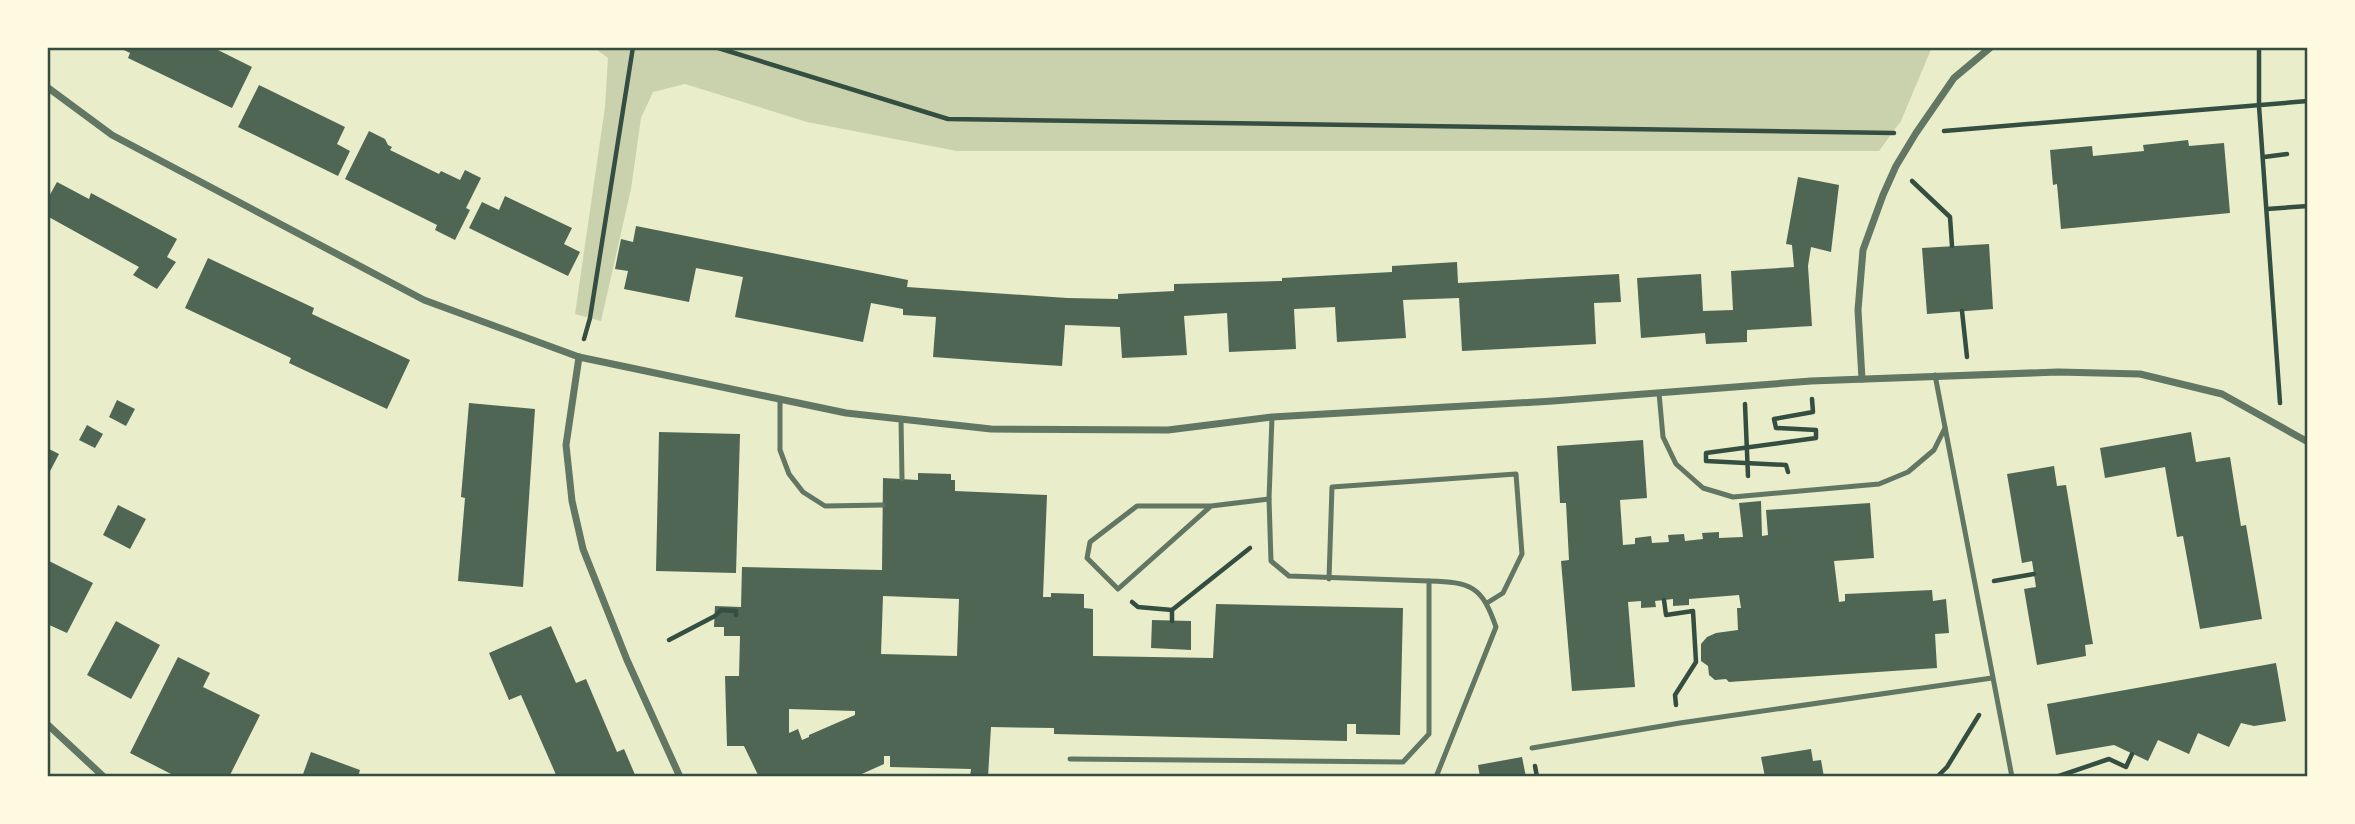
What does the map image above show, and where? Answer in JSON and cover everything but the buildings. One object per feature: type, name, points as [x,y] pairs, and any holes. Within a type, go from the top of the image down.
[{"type":"street","points":[[1862,379],[1858,310],[1863,250],[1896,166],[1916,133],[1954,78],[1991,47]]},
{"type":"street","points":[[47,87],[112,135],[424,300],[579,357],[846,413],[991,429],[1168,430],[1272,417],[1811,381],[2057,372],[2140,373],[2222,394],[2308,442]]},
{"type":"street","points":[[579,357],[566,445],[572,501],[583,549],[627,660],[680,777]]},
{"type":"street","points":[[47,724],[104,777]]},
{"type":"lane","points":[[1935,375],[2011,777]]},
{"type":"lane","points":[[1659,393],[1663,437],[1676,464],[1703,488],[1733,496],[1880,484],[1908,472],[1934,450],[1945,428]]},
{"type":"lane","points":[[780,399],[780,450],[789,474],[803,492],[825,506],[883,505]]},
{"type":"lane","points":[[1272,417],[1269,499],[1271,561],[1289,576],[1454,582],[1474,589],[1487,603],[1496,627],[1436,777]]},
{"type":"lane","points":[[901,419],[902,479]]},
{"type":"lane","points":[[1329,579],[1332,487],[1516,474],[1522,554],[1503,593],[1487,603]]},
{"type":"lane","points":[[1211,506],[1118,589],[1087,558],[1090,542],[1137,506],[1211,506],[1269,499]]},
{"type":"lane","points":[[1070,759],[1403,762],[1429,734],[1429,582]]},
{"type":"lane","points":[[1532,748],[1680,723],[1992,678]]},
{"type":"path","points":[[579,357],[590,318],[633,47]]},
{"type":"path","points":[[715,47],[948,119],[1916,133],[2308,101]]},
{"type":"path","points":[[2259,47],[2259,106],[2280,385]]},
{"type":"path","points":[[2264,157],[2287,154]]},
{"type":"path","points":[[1896,166],[1950,217],[1952,246]]},
{"type":"path","points":[[2267,209],[2308,206]]},
{"type":"path","points":[[1962,311],[1969,375]]},
{"type":"path","points":[[1775,475],[1788,473],[1786,465],[1706,461],[1706,453],[1816,438],[1816,430],[1776,428],[1774,419],[1813,412],[1811,381]]},
{"type":"path","points":[[1746,433],[1748,475]]},
{"type":"path","points":[[1118,589],[1138,607],[1172,610],[1270,532]]},
{"type":"path","points":[[1974,584],[2034,574]]},
{"type":"path","points":[[1664,600],[1666,615],[1693,611],[1696,662],[1675,695]]},
{"type":"path","points":[[669,640],[715,616],[721,610],[736,611],[736,615]]},
{"type":"path","points":[[1172,610],[1172,621]]},
{"type":"path","points":[[1937,777],[1947,767],[1982,711],[1992,678]]},
{"type":"path","points":[[2056,777],[2109,759],[2126,767],[2132,754]]},
{"type":"green space","points":[[593,47],[1932,47],[1901,121],[1879,151],[957,151],[807,122],[685,84],[653,92],[641,118],[631,189],[601,321],[575,314],[605,107],[608,58]]}]
